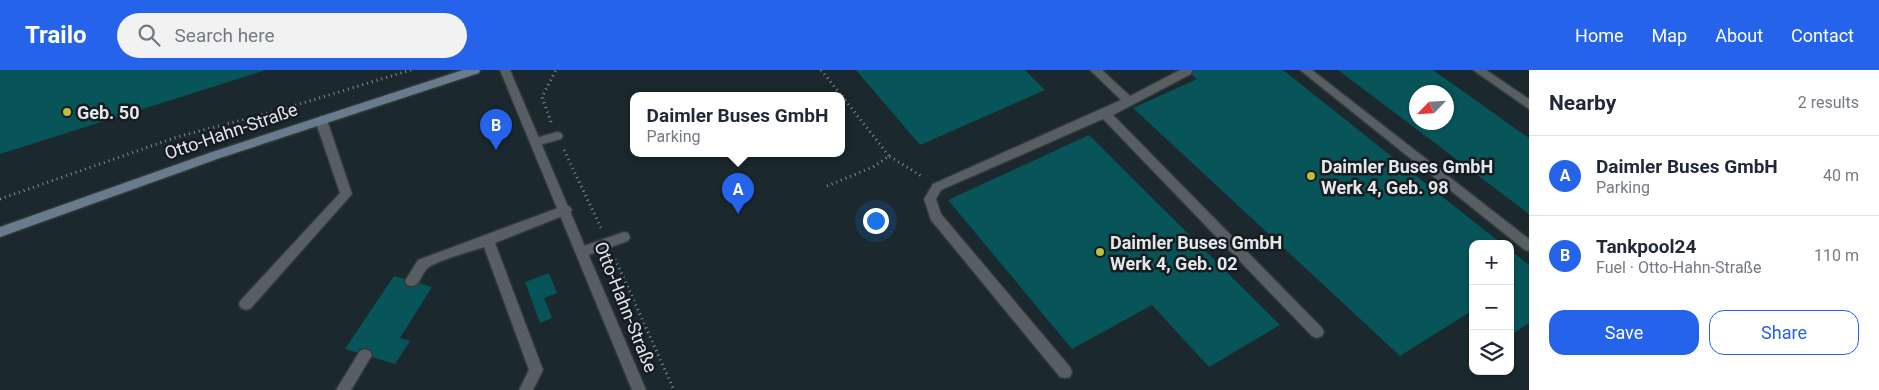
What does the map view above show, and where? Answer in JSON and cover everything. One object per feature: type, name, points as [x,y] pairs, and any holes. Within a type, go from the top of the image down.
[{"type":"street","name":"Otto-Hahn-Straße","points":[[0,232],[216,155],[475,70]]},
{"type":"street","name":"Otto-Hahn-Straße","points":[[505,70],[566,210],[639,390]]},
{"type":"street","points":[[1094,70],[1130,102]]},
{"type":"street","points":[[1305,70],[1529,246]]},
{"type":"street","points":[[1478,70],[1529,105]]},
{"type":"street","points":[[1065,372],[935,216],[930,199],[937,187],[1105,114],[1187,71]]},
{"type":"street","points":[[1105,114],[1316,332]]},
{"type":"street","points":[[246,304],[346,194],[321,120]]},
{"type":"street","points":[[536,142],[557,136]]},
{"type":"street","points":[[412,281],[423,264],[566,210]]},
{"type":"street","points":[[583,252],[624,237]]},
{"type":"street","points":[[488,240],[536,370],[526,390]]},
{"type":"street","points":[[343,390],[365,355]]},
{"type":"path","points":[[0,199],[177,137],[280,110],[411,70]]},
{"type":"path","points":[[821,70],[839,92]]},
{"type":"path","points":[[845,100],[889,156],[937,187]]},
{"type":"path","points":[[827,186],[873,167],[889,156]]},
{"type":"shaded area","points":[[0,70],[1529,70],[1529,390],[0,390]]},
{"type":"building","name":"Geb. 50","points":[[0,70],[266,70],[0,154]]},
{"type":"building","points":[[856,70],[1025,70],[1045,90],[920,145]]},
{"type":"building","name":"Daimler Buses GmbH Werk 4, Geb. 98","points":[[1186,70],[1283,70],[1497,240],[1469,240],[1469,313],[1400,356],[1133,108],[1197,79]]},
{"type":"building","points":[[1338,70],[1433,70],[1529,138],[1529,214],[1418,130],[1454,130],[1454,85],[1409,85],[1409,124]]},
{"type":"building","name":"Daimler Buses GmbH Werk 4, Geb. 02","points":[[1089,135],[1280,325],[1209,367],[1152,305],[1072,349],[948,200]]},
{"type":"building","points":[[1514,253],[1529,265],[1529,323],[1514,333]]},
{"type":"building","points":[[549,273],[557,293],[544,298],[552,318],[540,323],[525,282]]},
{"type":"building","points":[[394,276],[432,287],[400,338],[410,341],[395,364],[345,349]]},
{"type":"place","name":"Geb. 50","points":[[67,112]]},
{"type":"place","name":"Tankpool24","points":[[496,150]]},
{"type":"place","name":"Daimler Buses GmbH Werk 4, Geb. 98","points":[[1311,176]]},
{"type":"place","name":"Daimler Buses GmbH","points":[[738,214]]},
{"type":"place","name":"Daimler Buses GmbH Werk 4, Geb. 02","points":[[1100,252]]}]
